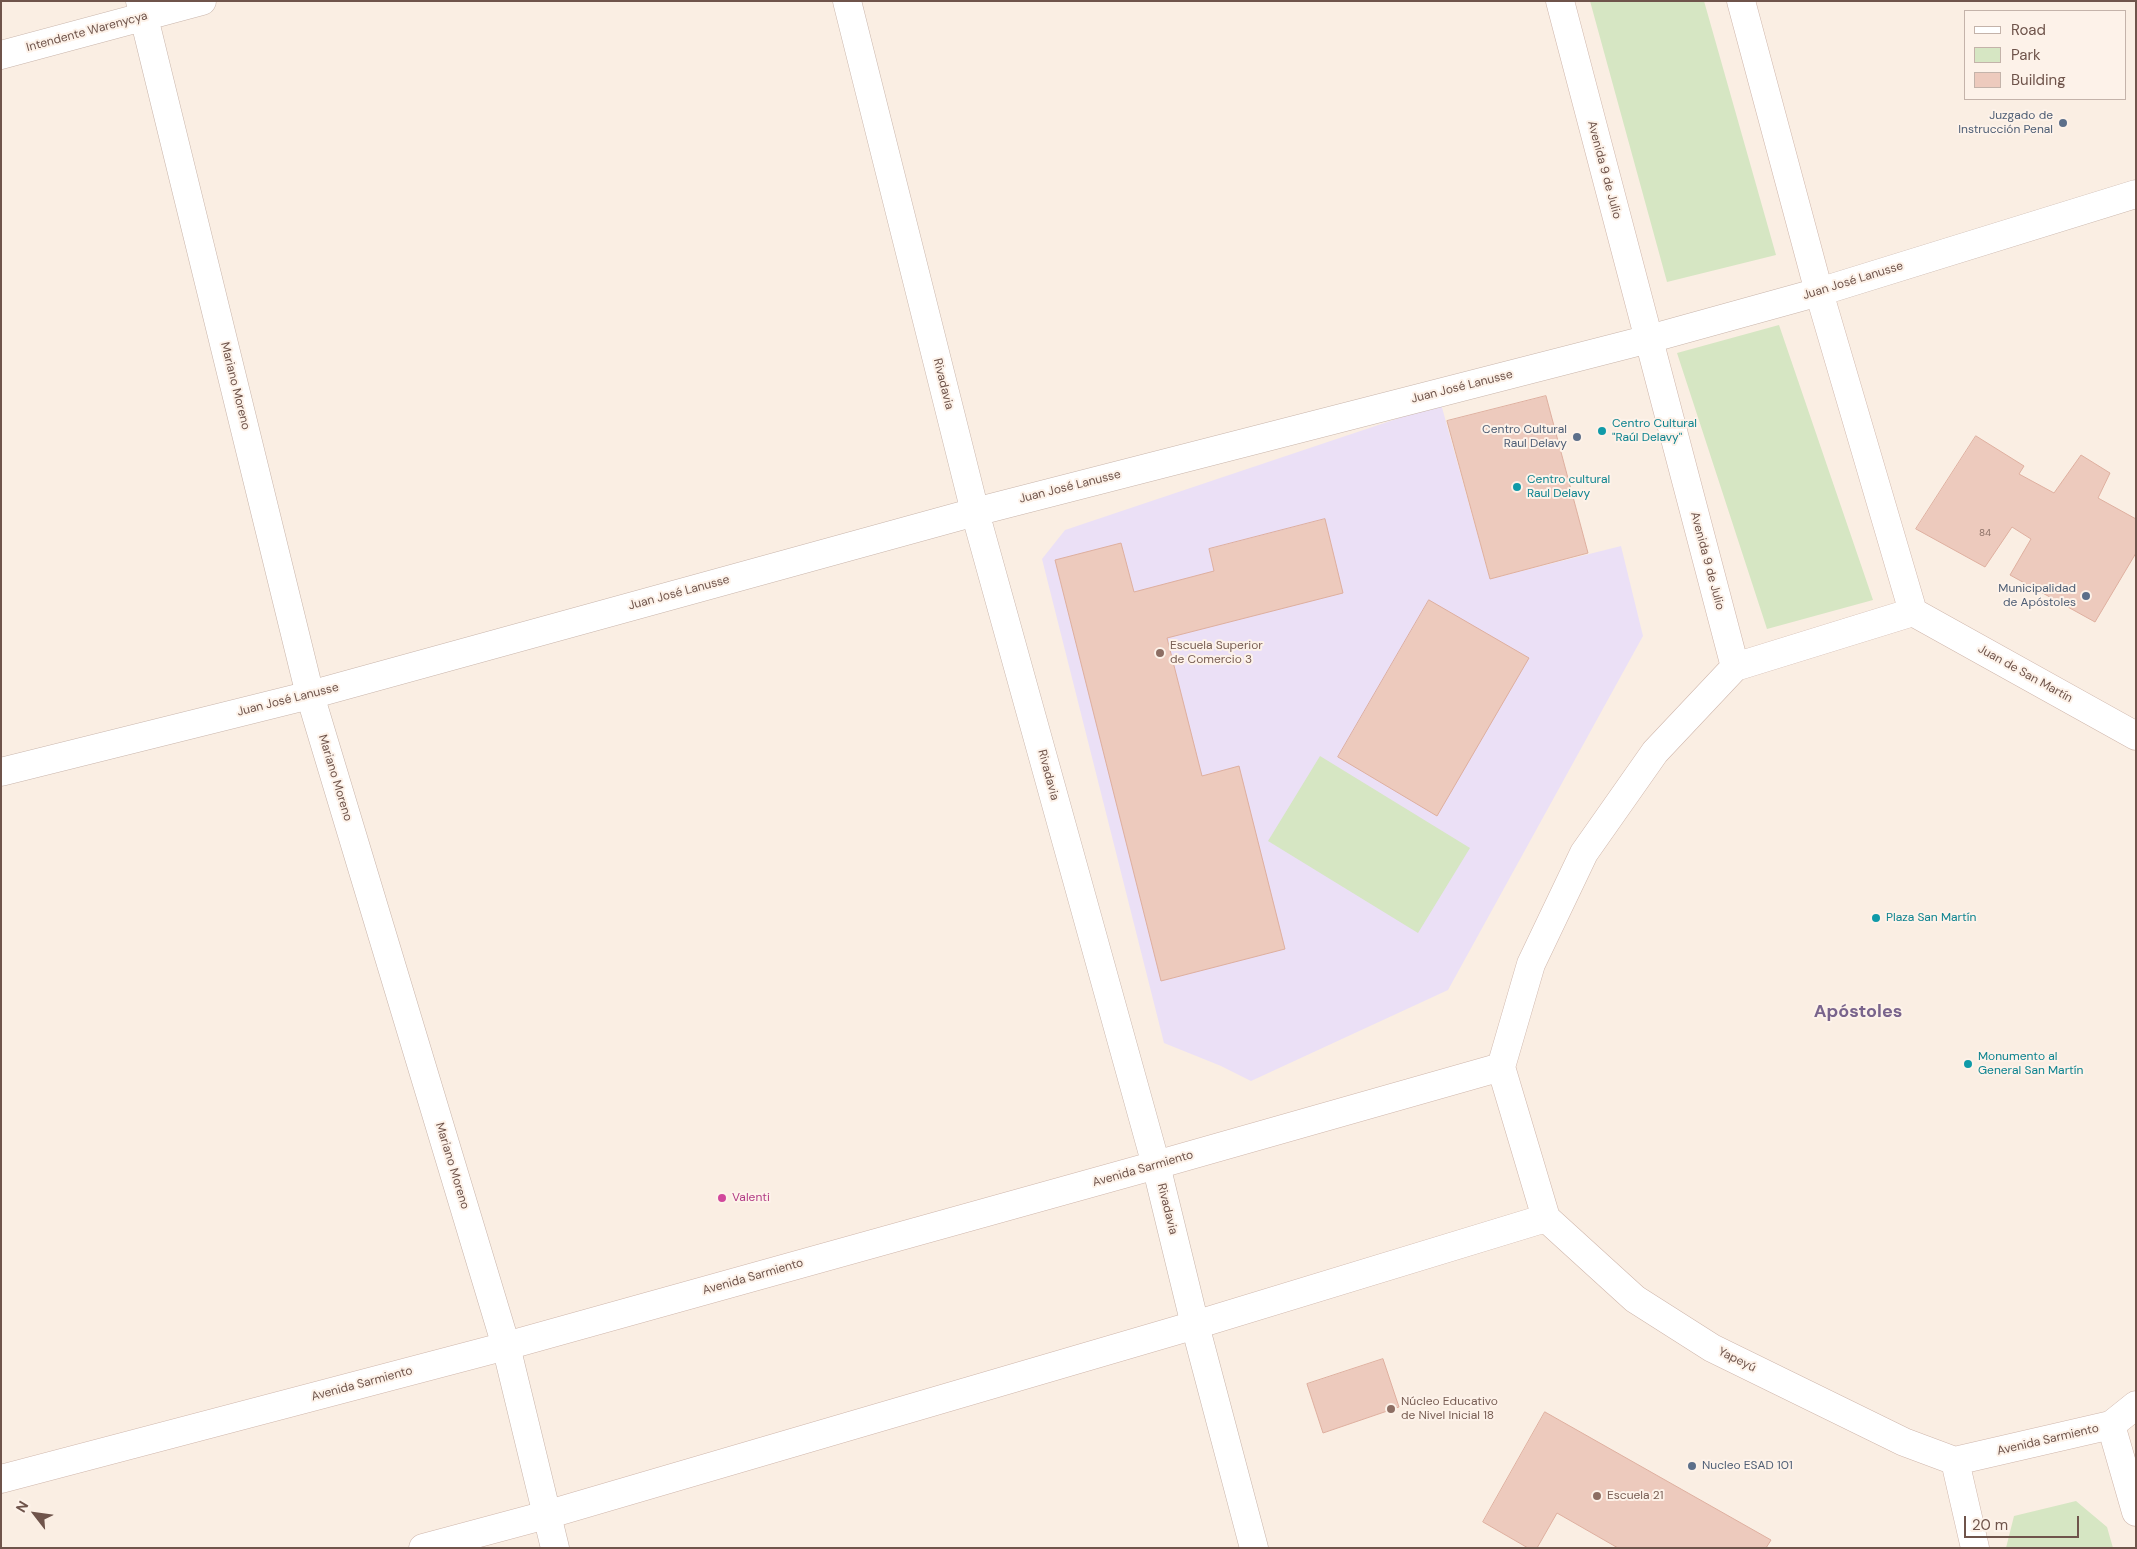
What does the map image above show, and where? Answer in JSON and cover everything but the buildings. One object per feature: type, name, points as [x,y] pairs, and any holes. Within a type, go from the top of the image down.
[{"type":"main road","name":"Intendente Warenycya","points":[[1,55],[142,9],[202,1]]},
{"type":"main road","name":"Rivadavia","points":[[847,1],[975,512],[1156,1165],[1195,1325],[1254,1548]]},
{"type":"main road","name":"Avenida 9 de Julio","points":[[1560,1],[1735,667]]},
{"type":"main road","points":[[423,1548],[546,1515],[1195,1325],[1546,1218],[1501,1067],[1531,964],[1584,853],[1654,752],[1735,667],[1913,612],[1819,292],[1741,1]]},
{"type":"main road","name":"Mariano Moreno","points":[[142,9],[310,695],[506,1346],[555,1548]]},
{"type":"main road","name":"Juan José Lanusse","points":[[1,772],[310,695],[975,512],[1649,339],[1819,292],[2136,194]]},
{"type":"main road","name":"Juan de San Martín","points":[[1913,612],[2136,736]]},
{"type":"main road","name":"Avenida Sarmiento","points":[[1,1479],[506,1346],[1501,1067]]},
{"type":"main road","name":"Yapeyú","points":[[1546,1218],[1635,1299],[1712,1348],[1904,1442],[1955,1461]]},
{"type":"main road","name":"Avenida Sarmiento","points":[[1955,1461],[2111,1425],[2136,1405]]},
{"type":"main road","points":[[2111,1425],[2136,1512]]},
{"type":"main road","points":[[1955,1461],[1976,1548]]},
{"type":"shaded area","points":[[1441,404],[1490,579],[1621,546],[1643,636],[1448,990],[1251,1081],[1221,1066],[1164,1043],[1042,559],[1065,530]]},
{"type":"green space","points":[[1590,1],[1704,1],[1776,255],[1667,282]]},
{"type":"green space","points":[[1779,325],[1873,600],[1767,629],[1677,353]]},
{"type":"green space","points":[[1320,756],[1470,848],[1418,933],[1268,841]]},
{"type":"green space","points":[[2076,1501],[2107,1527],[2113,1548],[2006,1548],[2014,1516]]},
{"type":"place","name":"Juzgado de Instrucción Penal","points":[[2063,123]]},
{"type":"place","name":"Centro Cultural \"Raúl Delavy\"","points":[[1602,431]]},
{"type":"place","name":"Centro Cultural Raul Delavy","points":[[1577,437]]},
{"type":"place","name":"Centro cultural Raul Delavy","points":[[1517,487]]},
{"type":"place","name":"Municipalidad de Apóstoles","points":[[2086,596]]},
{"type":"place","name":"Escuela Superior de Comercio 3","points":[[1160,653]]},
{"type":"place","name":"Plaza San Martín","points":[[1876,918]]},
{"type":"place","name":"Monumento al General San Martín","points":[[1968,1064]]},
{"type":"place","name":"Valenti","points":[[722,1198]]},
{"type":"place","name":"Núcleo Educativo de Nivel Inicial 18","points":[[1391,1409]]},
{"type":"place","name":"Nucleo ESAD 101","points":[[1692,1466]]},
{"type":"place","name":"Escuela 21","points":[[1597,1496]]},
{"type":"district","name":"Apóstoles","points":[[1858,1012]]}]
